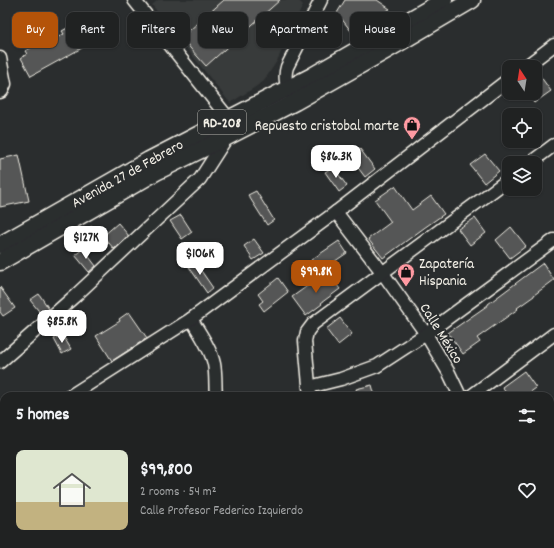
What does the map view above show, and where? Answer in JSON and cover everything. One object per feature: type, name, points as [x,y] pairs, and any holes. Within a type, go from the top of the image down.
[{"type":"main road","name":"Avenida 27 de Febrero","points":[[0,262],[156,172],[228,137],[291,95],[312,76],[444,0]]},
{"type":"main road","name":"Avenida 27 de Febrero","points":[[0,244],[149,160],[229,119],[291,95],[387,50],[472,0]]},
{"type":"street","points":[[0,362],[76,295],[200,179],[228,137],[229,119],[134,0]]},
{"type":"street","points":[[291,95],[285,73],[321,0]]},
{"type":"street","points":[[534,60],[554,45]]},
{"type":"street","points":[[0,58],[5,84],[1,92]]},
{"type":"street","points":[[76,392],[191,319],[336,212],[502,84]]},
{"type":"street","points":[[539,156],[554,145]]},
{"type":"street","points":[[502,184],[314,324],[307,332],[305,341],[310,391],[377,366],[426,334],[554,240]]},
{"type":"street","name":"Calle México","points":[[336,212],[382,272],[426,334],[449,373],[458,392]]},
{"type":"street","points":[[191,319],[211,354],[214,364],[216,392]]},
{"type":"street","points":[[476,392],[554,334]]},
{"type":"shaded area","points":[[158,0],[298,0],[303,5],[300,12],[256,12],[256,48],[283,48],[277,61],[264,81],[230,103],[186,48],[190,48],[190,12],[158,12],[152,5]]},
{"type":"building","points":[[224,0],[280,0],[267,12],[256,12],[256,21],[248,29],[248,12],[210,12]]},
{"type":"building","points":[[345,0],[377,0],[390,9],[385,12],[350,12],[350,30],[342,19],[342,12],[338,12]]},
{"type":"building","points":[[198,23],[198,48],[226,48],[206,66],[190,48],[190,30]]},
{"type":"building","points":[[66,29],[66,48],[82,48],[31,76],[21,58],[27,54],[25,51],[30,48],[58,48],[58,37],[64,34],[62,31]]},
{"type":"building","points":[[542,79],[551,91],[542,97]]},
{"type":"building","points":[[360,149],[375,169],[365,177],[350,157]]},
{"type":"building","points":[[485,154],[499,171],[484,183],[470,165]]},
{"type":"building","points":[[19,155],[29,201],[0,207],[0,159]]},
{"type":"building","points":[[333,167],[347,186],[339,192],[325,172]]},
{"type":"building","points":[[395,186],[412,210],[431,196],[444,214],[383,258],[368,239],[391,222],[375,200]]},
{"type":"building","points":[[256,191],[274,220],[267,225],[248,195]]},
{"type":"building","points":[[181,215],[192,232],[182,239],[170,221]]},
{"type":"building","points":[[475,218],[486,233],[470,245],[458,229]]},
{"type":"building","points":[[118,223],[129,236],[114,249],[103,236]]},
{"type":"building","points":[[92,226],[101,238],[85,250],[76,238]]},
{"type":"building","points":[[511,227],[526,246],[510,258],[496,240]]},
{"type":"building","points":[[254,239],[264,253],[253,260],[244,246]]},
{"type":"building","points":[[339,241],[347,253],[319,272],[311,260]]},
{"type":"building","points":[[83,249],[96,266],[89,272],[75,255]]},
{"type":"building","points":[[193,259],[213,288],[207,293],[187,264]]},
{"type":"building","points":[[543,263],[554,280],[517,308],[518,309],[477,338],[480,342],[463,354],[448,333]]},
{"type":"building","points":[[327,272],[340,289],[306,316],[292,297]]},
{"type":"building","points":[[278,278],[288,292],[264,311],[259,304],[263,301],[258,294]]},
{"type":"building","points":[[0,287],[15,308],[3,316],[0,312]]},
{"type":"building","points":[[39,294],[49,309],[42,315],[30,300]]},
{"type":"building","points":[[129,312],[147,338],[112,361],[96,336],[120,321],[119,319]]},
{"type":"building","points":[[340,318],[352,334],[338,345],[326,329]]},
{"type":"building","points":[[62,334],[71,349],[62,354],[54,339]]},
{"type":"building","points":[[524,371],[536,388],[530,392],[505,392],[502,387]]},
{"type":"building","points":[[372,385],[374,392],[357,392],[356,389]]},
{"type":"place","name":"Repuesto cristobal marte","points":[[412,140]]},
{"type":"place","name":"Zapatería Hispania","points":[[406,287]]}]
